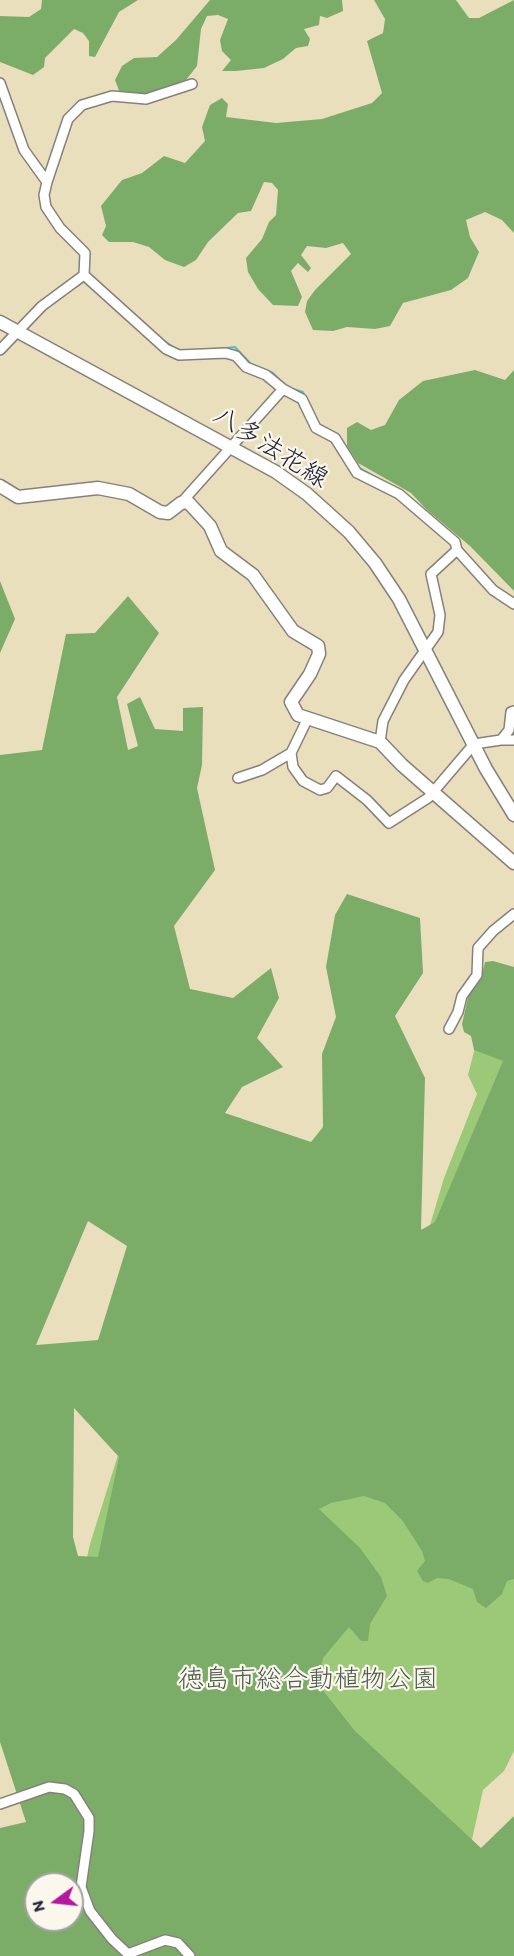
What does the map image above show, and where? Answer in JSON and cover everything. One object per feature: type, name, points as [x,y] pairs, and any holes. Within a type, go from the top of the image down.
[{"type":"main road","name":"八多法花線","points":[[0,322],[230,446],[307,494],[349,532],[375,563],[427,649],[474,744],[514,815]]},
{"type":"main road","points":[[0,486],[18,497],[98,488],[129,494],[160,512],[168,513],[181,503],[188,502],[210,526],[220,551],[253,575],[293,632],[306,637],[318,646],[319,654],[310,674],[291,702],[298,715],[307,720],[380,742],[402,765],[514,863]]},
{"type":"street","points":[[0,83],[24,150],[47,182]]},
{"type":"street","points":[[84,275],[85,253],[83,248],[60,228],[46,207],[47,182],[68,119],[82,105],[112,96],[146,99],[192,84]]},
{"type":"street","points":[[0,350],[42,306],[84,275]]},
{"type":"street","points":[[84,275],[166,349],[179,355],[226,353],[236,356],[246,367],[266,375],[283,389],[303,399],[316,428],[339,443],[350,467],[399,495],[454,542],[457,549],[494,590],[514,604]]},
{"type":"street","points":[[181,503],[283,389]]},
{"type":"street","points":[[380,742],[387,713],[404,680],[438,632],[440,615],[431,574],[457,549]]},
{"type":"street","points":[[501,740],[509,729],[511,712],[514,711]]},
{"type":"street","points":[[307,720],[291,753],[293,768],[303,781],[320,790],[327,788],[336,776],[367,800],[388,823],[434,792],[474,744],[514,740]]},
{"type":"street","points":[[237,778],[262,770],[291,753]]},
{"type":"street","points":[[449,1029],[458,1012],[462,996],[477,975],[478,948],[493,931],[514,914]]},
{"type":"street","points":[[0,1804],[49,1787],[65,1789],[74,1794],[88,1818],[89,1831],[81,1887],[90,1911],[112,1939],[128,1954],[165,1940],[178,1943],[190,1956]]},
{"type":"green space","points":[[42,0],[138,0],[119,12],[95,57],[89,56],[89,41],[83,33],[74,29],[45,58],[44,67],[33,75],[0,62],[0,16],[29,17],[41,9]]},
{"type":"green space","points":[[210,0],[342,0],[343,11],[327,18],[320,16],[319,25],[304,29],[310,39],[308,46],[296,48],[283,59],[264,68],[236,71],[222,71],[231,60],[222,51],[220,40],[228,19],[218,15],[207,16],[201,29],[197,66],[186,80],[141,97],[120,93],[115,80],[122,66],[134,58],[157,57],[176,40]]},
{"type":"green space","points":[[374,0],[456,0],[469,18],[479,18],[514,0],[514,233],[502,220],[485,212],[466,220],[470,237],[479,252],[468,278],[451,290],[403,303],[390,326],[375,329],[347,327],[333,331],[313,330],[305,312],[307,301],[351,254],[343,243],[326,248],[307,246],[301,255],[311,268],[308,272],[298,263],[291,271],[302,297],[298,306],[273,305],[258,289],[248,272],[246,258],[262,239],[269,222],[276,215],[278,190],[272,183],[264,182],[251,211],[238,213],[208,242],[196,260],[184,267],[165,260],[149,247],[133,242],[109,242],[102,235],[106,226],[101,206],[122,180],[142,173],[164,156],[185,163],[205,141],[202,127],[210,105],[222,98],[228,104],[226,117],[276,123],[322,119],[372,103],[382,93],[367,41],[383,33],[385,19]]},
{"type":"green space","points":[[475,370],[505,380],[514,370],[514,591],[470,546],[427,510],[411,493],[358,463],[347,446],[347,428],[357,422],[371,430],[385,425],[399,400],[423,381]]},
{"type":"green space","points":[[0,581],[15,619],[0,653]]},
{"type":"green space","points":[[128,596],[159,633],[117,697],[128,750],[138,746],[127,704],[140,697],[155,729],[183,731],[183,708],[203,707],[202,765],[197,788],[215,870],[174,926],[190,989],[233,998],[271,968],[279,998],[257,1038],[283,1067],[242,1087],[225,1113],[311,1142],[323,1127],[322,1054],[336,1017],[326,967],[335,915],[347,894],[420,918],[423,973],[395,1016],[425,1078],[421,1230],[435,1222],[503,1061],[474,1050],[471,1036],[464,1032],[462,1024],[469,993],[482,975],[485,962],[493,961],[514,967],[514,1579],[507,1581],[502,1594],[486,1608],[477,1602],[473,1589],[449,1579],[437,1578],[428,1583],[423,1581],[417,1571],[425,1561],[422,1551],[402,1520],[385,1503],[364,1496],[331,1503],[319,1509],[360,1548],[381,1577],[387,1596],[370,1624],[368,1641],[361,1641],[349,1627],[323,1658],[317,1683],[355,1731],[481,1848],[514,1816],[514,1956],[0,1956],[0,1828],[26,1822],[0,1742],[0,755],[42,750],[66,634],[95,633]],"holes":[[[88,1221],[127,1246],[98,1340],[36,1345]],[[74,1408],[119,1457],[98,1557],[78,1556],[73,1537]]]},
{"type":"green space","name":"徳島市総合動植物公園","points":[[478,1036],[504,1049],[514,1073],[514,1751],[504,1771],[483,1790],[471,1844],[71,1630],[90,1544],[124,1436],[414,1226],[428,1232],[444,1178],[477,1094],[468,1075]]},
{"type":"waterway","points":[[69,291],[85,281]]},
{"type":"waterway","points":[[160,338],[175,348]]},
{"type":"waterway","points":[[210,350],[235,347],[251,364],[273,373],[285,386]]},
{"type":"waterway","points":[[293,389],[303,392],[305,397]]},
{"type":"waterway","points":[[358,467],[379,479]]},
{"type":"waterway","points":[[405,494],[414,502]]},
{"type":"waterway","points":[[459,545],[469,557]]}]
